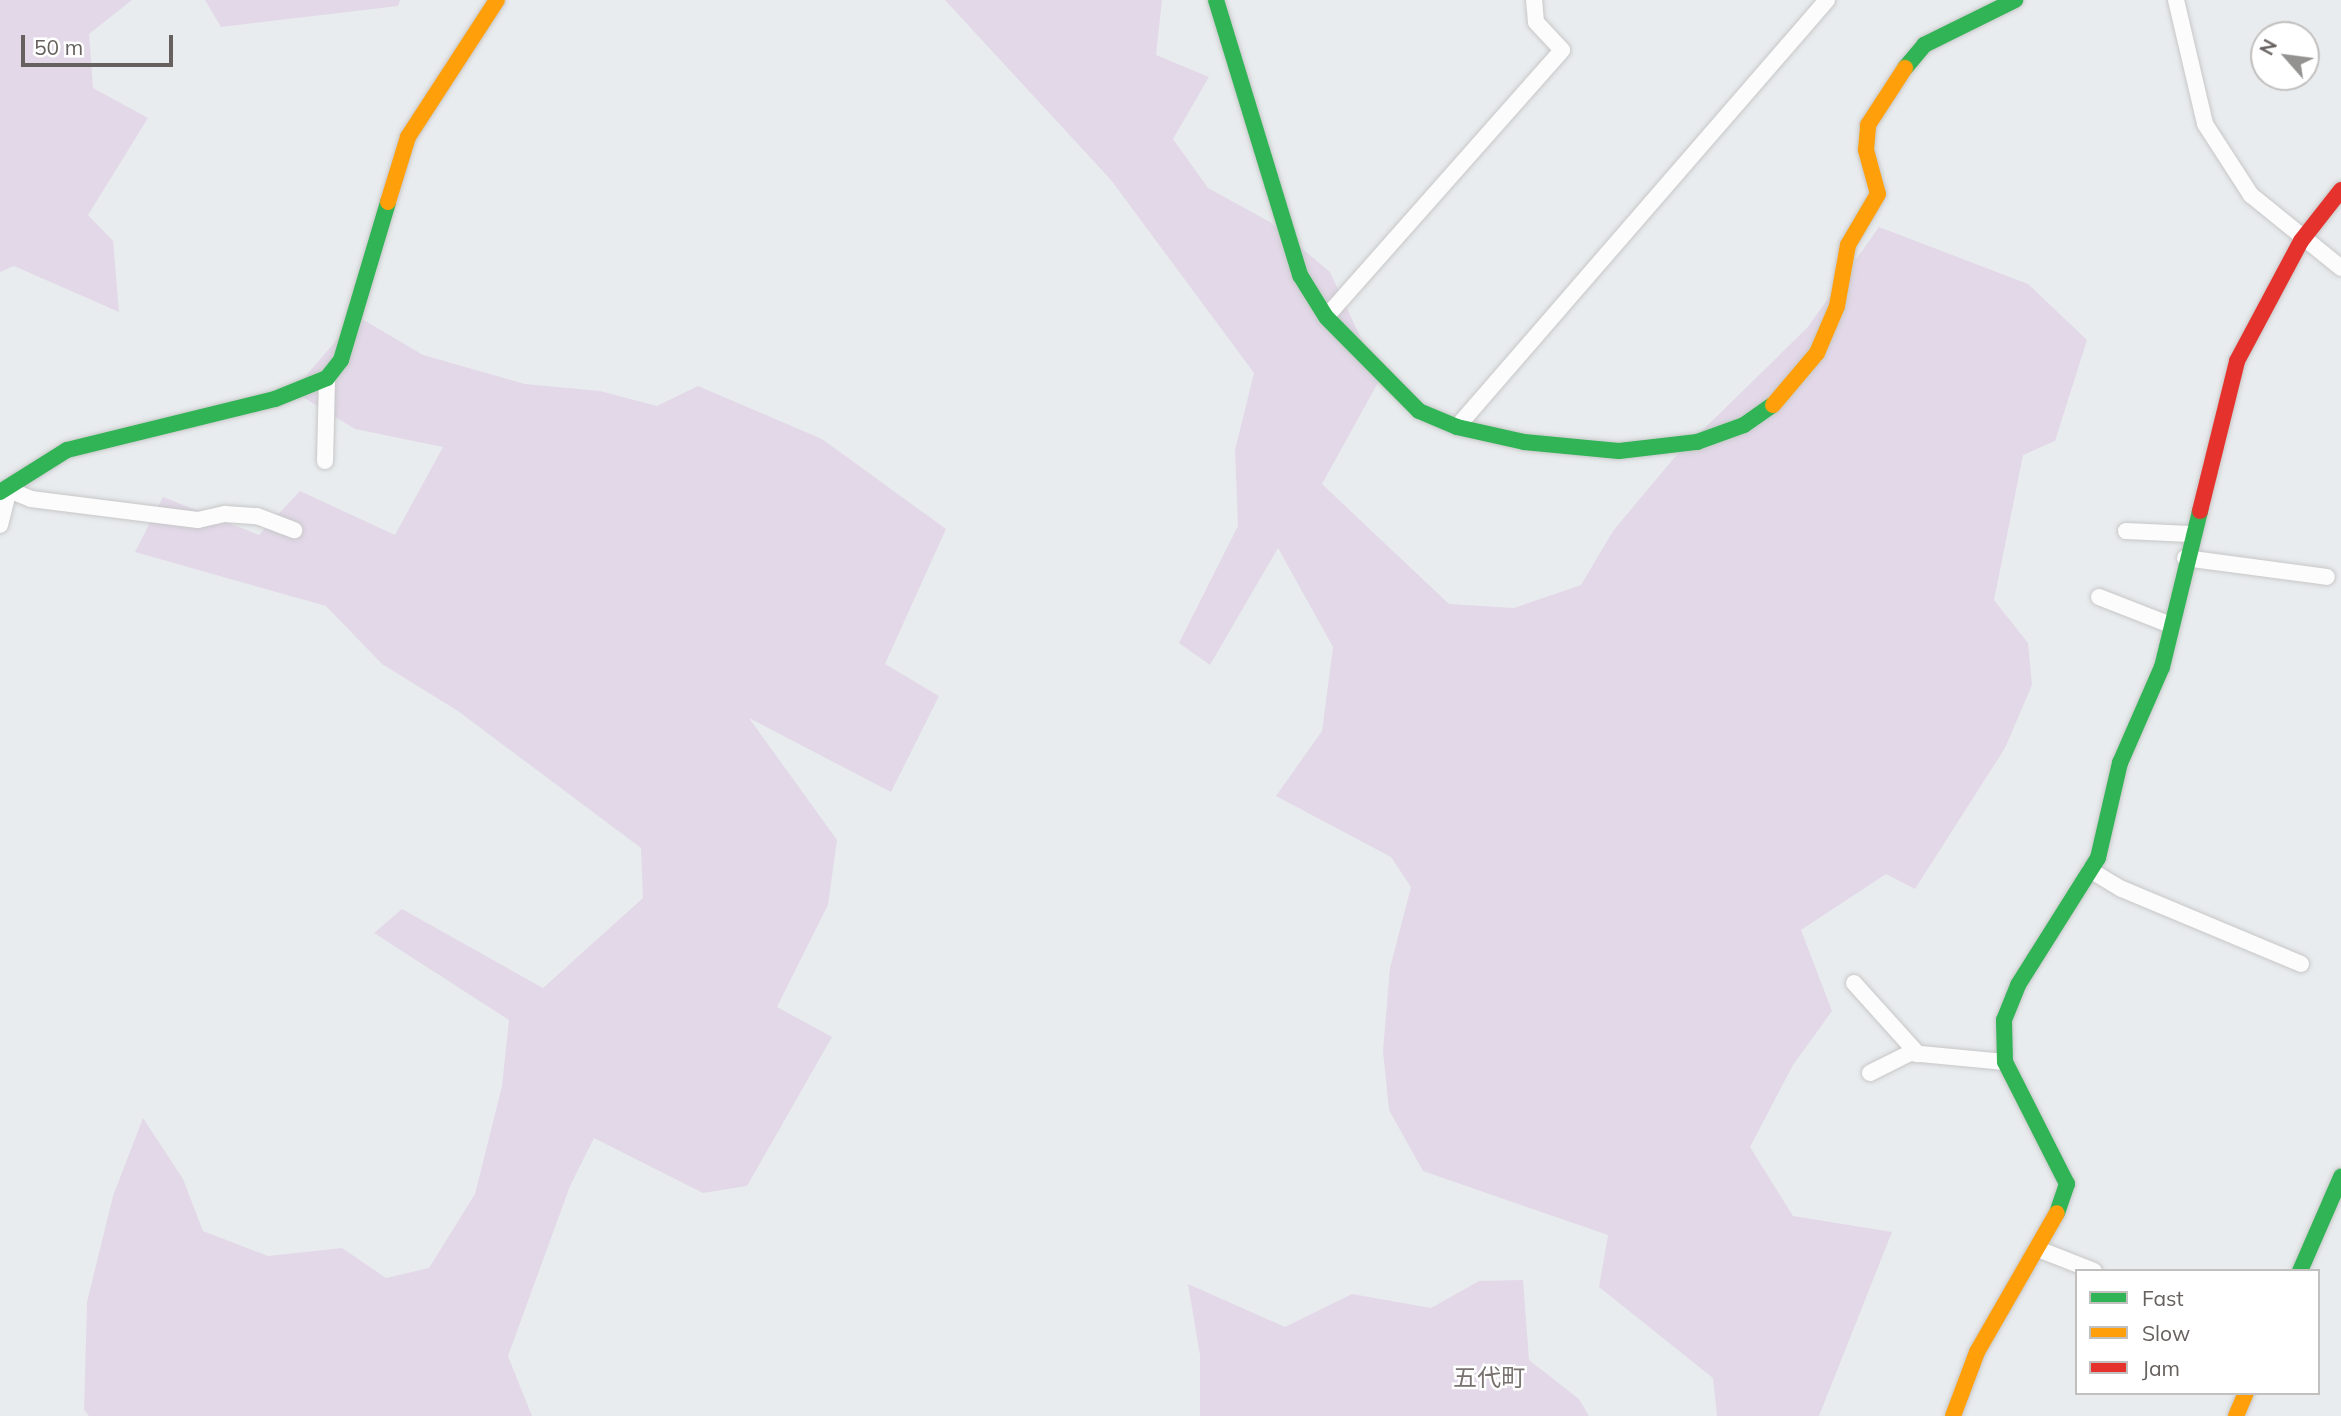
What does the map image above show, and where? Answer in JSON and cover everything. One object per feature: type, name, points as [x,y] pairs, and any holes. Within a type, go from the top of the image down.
[{"type":"street","points":[[325,461],[327,378],[345,348],[408,137],[497,0]]},
{"type":"street","points":[[1216,0],[1300,275],[1325,317],[1419,411],[1457,427],[1524,442],[1619,452],[1697,442],[1744,425],[1779,400],[1817,353],[1837,306],[1848,245],[1878,194],[1866,150],[1868,125],[1884,93],[1924,45],[2015,0]]},
{"type":"street","points":[[1325,317],[1562,50],[1536,22],[1534,0]]},
{"type":"street","points":[[1457,427],[1827,0]]},
{"type":"street","points":[[2176,0],[2205,124],[2251,195],[2301,241],[2341,268]]},
{"type":"street","points":[[1953,1416],[1977,1352],[2038,1249],[2067,1184],[2005,1062],[2004,1020],[2018,985],[2091,870],[2114,807],[2120,763],[2162,667],[2190,534],[2237,360],[2301,241],[2341,190]]},
{"type":"street","points":[[0,525],[5,491],[67,450],[275,399],[327,378]]},
{"type":"street","points":[[5,491],[31,499],[198,520],[225,514],[257,516],[295,530]]},
{"type":"street","points":[[2126,531],[2190,534]]},
{"type":"street","points":[[2185,558],[2327,577]]},
{"type":"street","points":[[2099,597],[2171,625]]},
{"type":"street","points":[[2091,870],[2122,889],[2301,964]]},
{"type":"street","points":[[1854,983],[1918,1054]]},
{"type":"street","points":[[1870,1073],[1886,1061],[1918,1054],[2005,1062]]},
{"type":"street","points":[[2301,1269],[2341,1177]]},
{"type":"street","points":[[2038,1249],[2089,1269]]},
{"type":"street","points":[[2236,1416],[2245,1395]]},
{"type":"shaded area","points":[[0,0],[132,0],[89,34],[93,88],[148,118],[88,215],[113,241],[119,312],[14,266],[0,272]]},
{"type":"shaded area","points":[[205,0],[400,0],[398,6],[221,27]]},
{"type":"shaded area","points":[[945,0],[1162,0],[1156,55],[1209,77],[1173,139],[1208,188],[1270,222],[1330,272],[1380,379],[1322,484],[1449,604],[1514,608],[1581,585],[1613,531],[1674,458],[1807,328],[1879,227],[2028,284],[2087,340],[2055,441],[2023,455],[1994,600],[2028,643],[2032,685],[2005,748],[1915,889],[1886,874],[1801,930],[1832,1011],[1793,1065],[1750,1147],[1793,1216],[1892,1232],[1819,1416],[1717,1416],[1713,1378],[1599,1287],[1608,1235],[1423,1171],[1389,1110],[1383,1051],[1390,968],[1411,887],[1391,857],[1276,796],[1322,731],[1333,647],[1278,548],[1210,665],[1179,643],[1238,526],[1235,450],[1254,373],[1111,180]]},
{"type":"shaded area","points":[[357,316],[423,355],[525,384],[600,391],[657,406],[698,386],[822,439],[946,529],[885,664],[939,696],[891,792],[749,718],[837,840],[828,905],[777,1007],[832,1037],[747,1186],[703,1193],[594,1138],[570,1186],[508,1356],[532,1416],[89,1416],[84,1410],[87,1302],[113,1196],[143,1118],[183,1179],[203,1231],[268,1256],[342,1248],[386,1278],[429,1268],[475,1194],[502,1086],[509,1020],[374,933],[402,909],[543,988],[643,898],[641,848],[458,711],[382,664],[326,606],[135,552],[163,497],[259,535],[300,491],[395,535],[443,447],[355,429],[293,391]]},
{"type":"shaded area","points":[[1523,1280],[1529,1360],[1579,1399],[1589,1416],[1200,1416],[1200,1355],[1188,1284],[1285,1327],[1352,1294],[1431,1308],[1479,1281]]},
{"type":"traffic: fast","points":[[1216,0],[1300,275],[1326,317],[1419,411],[1457,427],[1524,442],[1619,451],[1697,442],[1744,425],[1773,405]]},
{"type":"traffic: fast","points":[[1905,68],[1924,45],[2015,0]]},
{"type":"traffic: fast","points":[[0,492],[67,450],[275,399],[327,378],[341,360],[388,202]]},
{"type":"traffic: fast","points":[[2057,1213],[2067,1184],[2005,1062],[2004,1020],[2018,985],[2098,858],[2120,763],[2162,667],[2200,511]]},
{"type":"traffic: fast","points":[[2301,1269],[2341,1177]]},
{"type":"traffic: slow","points":[[388,202],[408,137],[497,0]]},
{"type":"traffic: slow","points":[[1773,405],[1817,353],[1837,306],[1848,245],[1878,194],[1866,150],[1868,125],[1905,68]]},
{"type":"traffic: slow","points":[[1953,1416],[1977,1352],[2057,1213]]},
{"type":"traffic: slow","points":[[2236,1416],[2245,1395]]},
{"type":"traffic: jam","points":[[2200,511],[2237,361],[2301,241],[2341,190]]},
{"type":"district","name":"五代町","points":[[1489,1378]]}]
